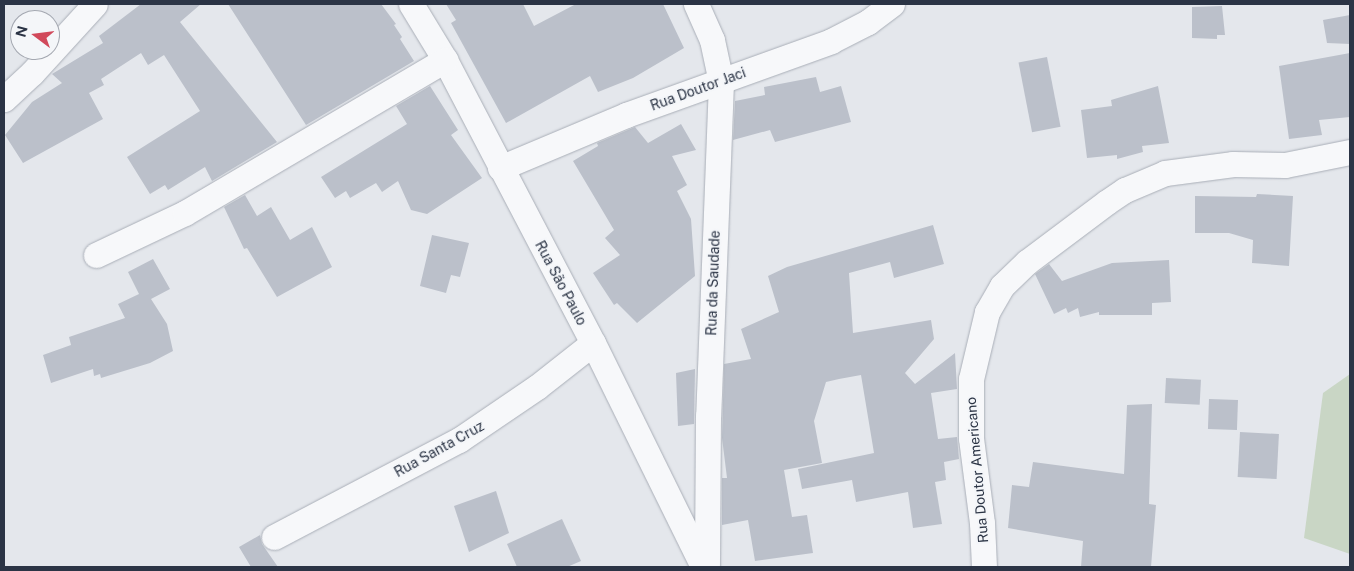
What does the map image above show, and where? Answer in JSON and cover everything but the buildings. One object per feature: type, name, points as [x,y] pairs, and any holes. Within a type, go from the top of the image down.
[{"type":"street","points":[[4,100],[32,73],[95,4]]},
{"type":"street","name":"Rua São Paulo","points":[[411,4],[445,60],[593,343],[705,567]]},
{"type":"street","name":"Rua da Saudade","points":[[696,4],[712,40],[721,82],[708,416],[705,567]]},
{"type":"street","name":"Rua Doutor Jaci","points":[[500,168],[626,115],[832,41],[868,22],[892,4]]},
{"type":"street","points":[[96,255],[184,213],[445,60]]},
{"type":"street","name":"Rua Doutor Americano","points":[[984,567],[982,523],[972,438],[971,379],[987,312],[1002,286],[1027,262],[1107,202],[1125,190],[1165,173],[1233,164],[1285,165],[1350,152]]},
{"type":"street","name":"Rua Santa Cruz","points":[[274,537],[459,440],[537,387],[593,343]]},
{"type":"green space","points":[[1350,374],[1350,554],[1304,538],[1323,393]]}]
